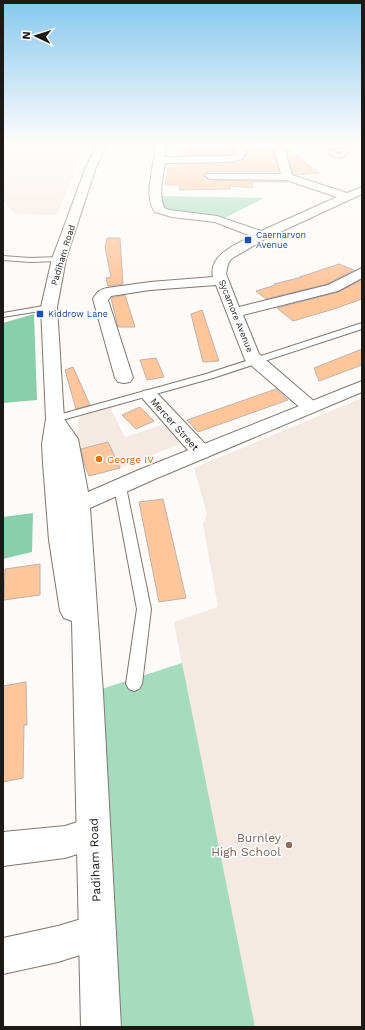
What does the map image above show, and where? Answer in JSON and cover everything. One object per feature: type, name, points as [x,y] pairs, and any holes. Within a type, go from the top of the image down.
[{"type":"street","name":"Padiham Road","points":[[83,192],[60,259],[49,307],[55,419],[52,444],[68,509],[60,540],[89,693],[101,1027]]},
{"type":"street","points":[[154,192],[159,210]]},
{"type":"street","points":[[333,192],[348,197]]},
{"type":"street","name":"Sycamore Avenue","points":[[310,407],[251,356],[219,274],[220,264],[226,256],[261,236],[358,192]]},
{"type":"street","points":[[151,220],[153,214],[159,210]]},
{"type":"street","points":[[159,210],[177,216],[219,220],[261,236]]},
{"type":"street","points":[[235,312],[333,288],[362,272]]},
{"type":"street","points":[[124,378],[100,299],[107,292],[222,280]]},
{"type":"street","points":[[68,509],[201,452],[362,386]]},
{"type":"street","name":"Mercer Street","points":[[149,395],[201,452]]},
{"type":"street","points":[[3,849],[65,842],[94,833]]},
{"type":"street","points":[[3,956],[58,944],[98,932]]},
{"type":"lane","points":[[3,258],[30,260],[60,259]]},
{"type":"lane","points":[[3,316],[49,307]]},
{"type":"lane","points":[[55,419],[149,395],[310,345],[362,326]]},
{"type":"lane","points":[[120,487],[144,609],[134,684]]},
{"type":"shaded area","points":[[3,192],[66,192],[57,215],[15,214],[3,200]]},
{"type":"shaded area","name":"Burnley High School","points":[[362,398],[362,1027],[249,1027],[174,622],[218,607],[203,524],[207,514],[194,468]]},
{"type":"shaded area","points":[[110,407],[125,437],[164,424],[182,443],[120,468],[89,476],[76,443],[79,417]]},
{"type":"green space","points":[[159,196],[264,198],[225,218],[179,214],[163,209]]},
{"type":"green space","points":[[34,314],[37,400],[3,403],[3,323]]},
{"type":"green space","points":[[33,513],[32,552],[3,559],[3,517]]},
{"type":"green space","points":[[182,663],[255,1027],[101,1027],[89,693]]},
{"type":"building","points":[[107,238],[120,238],[123,284],[108,286],[106,278],[111,277],[105,247]]},
{"type":"building","points":[[339,264],[354,270],[327,284],[266,299],[256,291],[275,285],[274,284],[302,277],[300,277]]},
{"type":"building","points":[[362,280],[362,299],[334,309],[293,321],[277,308],[338,292]]},
{"type":"building","points":[[125,295],[135,327],[118,327],[111,298]]},
{"type":"building","points":[[202,310],[219,361],[203,362],[191,314]]},
{"type":"building","points":[[362,349],[362,365],[319,381],[314,368]]},
{"type":"building","points":[[156,358],[164,377],[147,380],[140,360]]},
{"type":"building","points":[[73,367],[90,405],[76,409],[65,370]]},
{"type":"building","points":[[276,389],[288,400],[198,432],[187,420]]},
{"type":"building","points":[[140,407],[154,421],[136,429],[122,415]]},
{"type":"building","name":"George IV","points":[[108,442],[120,468],[89,476],[81,449]]},
{"type":"building","points":[[163,499],[186,598],[159,602],[139,502]]},
{"type":"building","points":[[40,564],[40,595],[4,600],[5,569]]},
{"type":"building","points":[[26,682],[27,725],[24,725],[23,778],[3,782],[3,686]]},
{"type":"place","name":"Caernarvon Avenue","points":[[248,240]]},
{"type":"place","name":"Kiddrow Lane","points":[[40,314]]},
{"type":"place","name":"George IV","points":[[99,459]]},
{"type":"place","name":"Burnley High School","points":[[289,845]]}]
